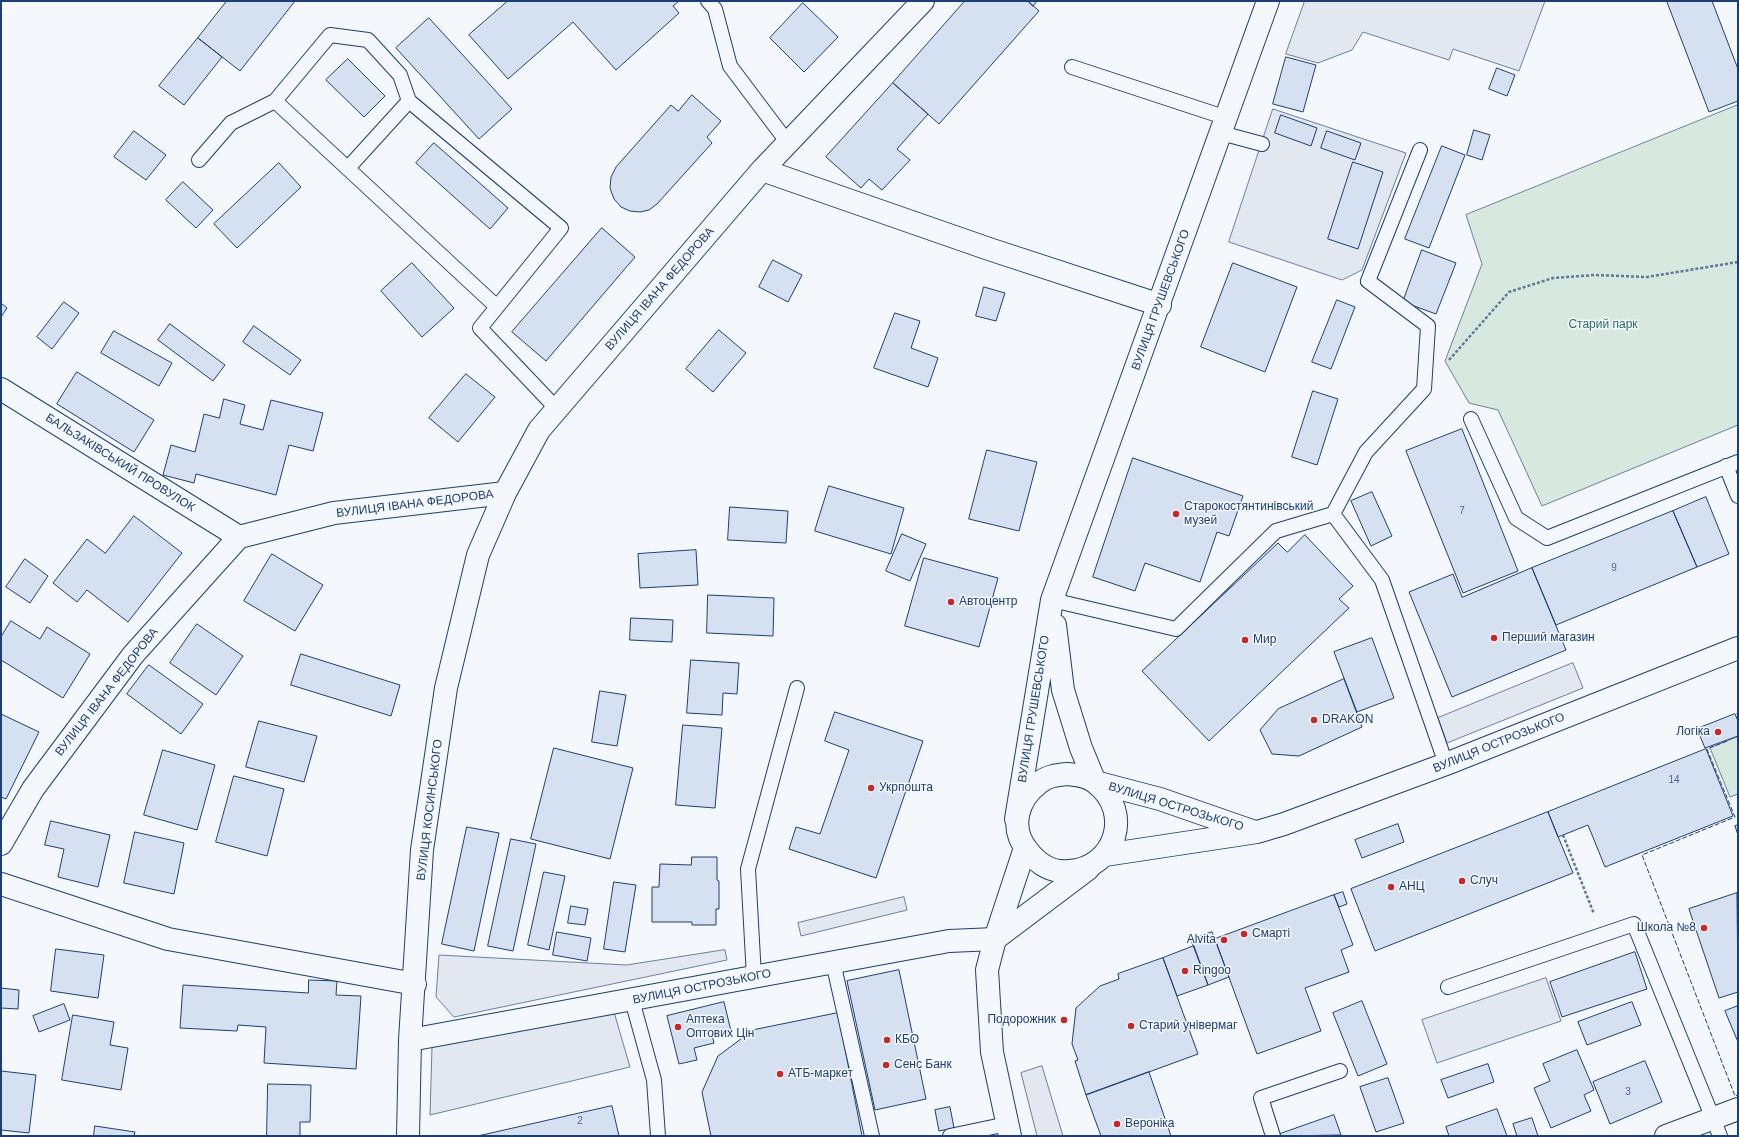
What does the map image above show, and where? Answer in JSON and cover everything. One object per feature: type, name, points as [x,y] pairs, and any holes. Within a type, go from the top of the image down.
[{"type":"street","name":"ВУЛИЦЯ ІВАНА ФЕДОРОВА","points":[[1,844],[33,788],[133,655],[239,537],[334,513],[505,493],[539,430],[762,170],[923,1]]},
{"type":"street","name":"ВУЛИЦЯ ГРУШЕВСЬКОГО","points":[[1016,819],[1052,600],[1082,513],[1160,305],[1268,1]]},
{"type":"street","points":[[762,170],[989,249],[1160,305]]},
{"type":"street","name":"БАЛЬЗАКІВСЬКИЙ ПРОВУЛОК","points":[[1,389],[239,537]]},
{"type":"street","name":"ВУЛИЦЯ КОСИНСЬКОГО","points":[[408,1136],[410,1040],[415,984],[422,850],[446,688],[478,555],[505,493]]},
{"type":"street","name":"ВУЛИЦЯ ГРУШЕВСЬКОГО","points":[[1052,600],[1063,690],[1081,748],[1095,782]]},
{"type":"street","name":"ВУЛИЦЯ ОСТРОЗЬКОГО","points":[[1098,860],[1257,832],[1284,824],[1446,764],[1738,648]]},
{"type":"street","points":[[995,939],[1098,860],[1113,841],[1116,825],[1114,809],[1107,794],[1095,782],[1082,776],[1067,774],[1053,776],[1039,782],[1028,792],[1016,819],[1019,834],[1025,848],[1035,860],[1048,868],[1062,872],[1077,871],[1098,860]]},
{"type":"street","name":"ВУЛИЦЯ ОСТРОЗЬКОГО","points":[[1095,782],[1160,799],[1257,832]]},
{"type":"street","points":[[1008,1130],[992,1052],[987,970],[995,939],[1025,848]]},
{"type":"street","points":[[1,884],[168,939],[415,984]]},
{"type":"street","name":"ВУЛИЦЯ ОСТРОЗЬКОГО","points":[[410,1040],[949,941],[995,939]]},
{"type":"street","points":[[1666,1136],[1716,1127],[1738,1109]]},
{"type":"lane","points":[[708,1],[715,9],[730,66],[788,143]]},
{"type":"lane","points":[[199,160],[231,123],[275,101],[330,35],[368,40],[400,75],[409,101],[561,228],[480,328],[556,410]]},
{"type":"lane","points":[[1072,67],[1224,126],[1262,144]]},
{"type":"lane","points":[[275,101],[497,307]]},
{"type":"lane","points":[[348,168],[409,101]]},
{"type":"lane","points":[[1052,600],[1176,629],[1276,530],[1333,514],[1366,452],[1424,388],[1428,326],[1368,281],[1420,150]]},
{"type":"lane","points":[[1471,419],[1516,518],[1547,538],[1732,464],[1738,496]]},
{"type":"lane","points":[[1333,514],[1382,580],[1446,764]]},
{"type":"lane","points":[[754,977],[748,869],[797,688]]},
{"type":"lane","points":[[1448,987],[1634,924],[1716,1127]]},
{"type":"lane","points":[[833,962],[872,1136]]},
{"type":"lane","points":[[632,1000],[654,1080],[658,1136]]},
{"type":"lane","points":[[1273,1136],[1261,1098],[1340,1071]]},
{"type":"lane","points":[[950,1136],[1008,1130]]},
{"type":"path","points":[[1424,388],[1508,292],[1553,278],[1595,276],[1647,277],[1738,262]]},
{"type":"path","points":[[1563,835],[1603,935]]},
{"type":"green space","name":"Старий парк","points":[[1738,105],[1738,425],[1542,506],[1498,410],[1469,403],[1445,361],[1482,264],[1466,215]]},
{"type":"green space","points":[[1738,737],[1738,794],[1730,797],[1710,748]]},
{"type":"shaded area","points":[[1305,1],[1545,1],[1519,71],[1453,49],[1449,60],[1363,32],[1352,50],[1318,63],[1286,54]]},
{"type":"shaded area","points":[[1273,109],[1406,153],[1362,270],[1342,280],[1229,242]]},
{"type":"shaded area","points":[[1573,663],[1583,688],[1447,743],[1438,718]]},
{"type":"shaded area","points":[[904,897],[907,910],[801,936],[798,923]]},
{"type":"shaded area","points":[[725,950],[727,960],[454,1017],[436,997],[439,955],[626,965]]},
{"type":"shaded area","points":[[1546,978],[1561,1021],[1437,1063],[1422,1020]]},
{"type":"shaded area","points":[[614,1012],[630,1067],[430,1115],[432,1047]]},
{"type":"shaded area","points":[[1042,1066],[1063,1136],[1037,1136],[1021,1073]]},
{"type":"building","points":[[227,1],[295,1],[240,71],[198,38]]},
{"type":"building","points":[[508,1],[679,1],[673,6],[679,13],[616,70],[573,22],[508,79],[469,35]]},
{"type":"building","points":[[965,1],[1028,1],[1039,11],[939,124],[893,83]]},
{"type":"building","points":[[1028,1],[1037,1],[1033,6]]},
{"type":"building","points":[[1712,1],[1738,69],[1738,101],[1709,112],[1667,2]]},
{"type":"building","points":[[803,3],[838,37],[804,72],[770,38]]},
{"type":"building","points":[[429,18],[512,109],[479,139],[396,48]]},
{"type":"building","points":[[198,38],[222,57],[184,105],[159,86]]},
{"type":"building","points":[[1286,57],[1316,65],[1303,112],[1273,104]]},
{"type":"building","points":[[348,59],[385,96],[364,117],[326,80]]},
{"type":"building","points":[[1497,68],[1515,75],[1507,96],[1489,89]]},
{"type":"building","points":[[893,83],[928,114],[897,149],[910,160],[882,190],[869,179],[861,188],[826,157]]},
{"type":"building","points":[[692,95],[721,121],[707,137],[712,143],[657,204],[649,210],[640,212],[630,211],[621,207],[614,199],[610,188],[611,177],[616,167],[671,105],[678,111]]},
{"type":"building","points":[[1281,115],[1317,128],[1311,146],[1275,133]]},
{"type":"building","points":[[1474,130],[1490,135],[1482,160],[1467,155]]},
{"type":"building","points":[[134,131],[166,155],[146,180],[114,157]]},
{"type":"building","points":[[1327,131],[1361,143],[1355,160],[1321,148]]},
{"type":"building","points":[[434,143],[508,208],[490,229],[416,163]]},
{"type":"building","points":[[1442,146],[1465,155],[1429,248],[1405,239]]},
{"type":"building","points":[[1353,162],[1383,172],[1358,249],[1328,239]]},
{"type":"building","points":[[279,163],[301,187],[237,248],[214,224]]},
{"type":"building","points":[[183,182],[213,210],[196,228],[166,200]]},
{"type":"building","points":[[602,228],[635,257],[546,361],[512,332]]},
{"type":"building","points":[[1422,250],[1456,263],[1436,314],[1403,302]]},
{"type":"building","points":[[773,260],[802,275],[788,302],[759,287]]},
{"type":"building","points":[[412,263],[454,308],[422,337],[381,291]]},
{"type":"building","points":[[1233,263],[1297,287],[1265,372],[1201,347]]},
{"type":"building","points":[[984,287],[1005,293],[996,321],[976,316]]},
{"type":"building","points":[[1337,300],[1355,307],[1331,369],[1312,362]]},
{"type":"building","points":[[64,302],[79,313],[52,349],[37,337]]},
{"type":"building","points":[[1,303],[7,308],[1,317]]},
{"type":"building","points":[[895,313],[920,321],[911,348],[938,358],[928,387],[874,368]]},
{"type":"building","points":[[170,324],[225,365],[213,381],[158,340]]},
{"type":"building","points":[[254,326],[301,360],[290,375],[243,342]]},
{"type":"building","points":[[719,330],[746,353],[713,392],[686,369]]},
{"type":"building","points":[[114,331],[172,363],[159,386],[101,353]]},
{"type":"building","points":[[77,372],[154,420],[134,452],[57,404]]},
{"type":"building","points":[[466,374],[495,397],[458,442],[429,418]]},
{"type":"building","points":[[1313,391],[1338,399],[1317,465],[1292,457]]},
{"type":"building","points":[[224,399],[245,405],[240,424],[263,430],[271,400],[323,413],[313,451],[289,445],[276,495],[196,474],[194,483],[163,475],[171,445],[195,452],[204,414],[219,418]]},
{"type":"building","points":[[1462,429],[1518,571],[1463,593],[1406,451]]},
{"type":"building","points":[[987,450],[1037,462],[1019,531],[969,519]]},
{"type":"building","name":"Старокостянтинівський музей","points":[[1133,458],[1243,496],[1229,536],[1217,532],[1200,582],[1145,563],[1135,591],[1093,577]]},
{"type":"building","points":[[829,486],[904,508],[891,554],[815,531]]},
{"type":"building","points":[[1372,492],[1392,536],[1371,546],[1351,501]]},
{"type":"building","points":[[1706,497],[1729,554],[1697,567],[1673,511]]},
{"type":"building","points":[[730,507],[788,511],[786,543],[728,540]]},
{"type":"building","points":[[1673,511],[1697,567],[1556,625],[1532,568]]},
{"type":"building","points":[[134,516],[182,553],[128,622],[87,590],[77,602],[53,583],[87,539],[105,553]]},
{"type":"building","points":[[902,534],[926,544],[910,581],[886,571]]},
{"type":"building","name":"Мир","points":[[1305,535],[1353,586],[1339,599],[1349,608],[1209,741],[1142,671],[1278,543],[1287,552]]},
{"type":"building","points":[[696,550],[698,585],[640,588],[638,554]]},
{"type":"building","points":[[272,554],[323,585],[295,631],[244,601]]},
{"type":"building","name":"Автоцентр","points":[[924,558],[998,578],[979,647],[905,626]]},
{"type":"building","points":[[25,559],[48,576],[30,603],[6,587]]},
{"type":"building","name":"Перший магазин","points":[[1532,568],[1566,650],[1452,697],[1409,592],[1453,574],[1462,597]]},
{"type":"building","points":[[708,595],[774,598],[773,636],[707,633]]},
{"type":"building","points":[[631,618],[673,620],[672,642],[630,640]]},
{"type":"building","points":[[11,621],[40,639],[47,627],[90,654],[63,698],[1,660],[1,637]]},
{"type":"building","points":[[197,624],[243,656],[216,695],[170,663]]},
{"type":"building","points":[[1372,638],[1394,698],[1357,712],[1334,652]]},
{"type":"building","points":[[301,654],[400,685],[391,716],[291,685]]},
{"type":"building","points":[[691,660],[739,663],[737,694],[723,693],[722,715],[687,713]]},
{"type":"building","points":[[149,665],[203,704],[181,734],[127,694]]},
{"type":"building","name":"DRAKON","points":[[1344,679],[1362,727],[1299,756],[1272,754],[1260,730],[1278,709]]},
{"type":"building","points":[[600,691],[626,695],[617,746],[592,742]]},
{"type":"building","name":"Укрпошта","points":[[835,712],[923,741],[876,878],[789,849],[796,827],[820,834],[849,750],[825,741]]},
{"type":"building","points":[[1,714],[39,732],[6,799],[1,797]]},
{"type":"building","name":"Логіка","points":[[1735,714],[1738,721],[1738,736],[1705,748],[1697,729]]},
{"type":"building","points":[[259,721],[317,736],[304,782],[246,767]]},
{"type":"building","points":[[683,725],[722,728],[715,808],[676,805]]},
{"type":"building","points":[[554,748],[633,768],[610,859],[531,839]]},
{"type":"building","points":[[1706,749],[1733,816],[1605,867],[1588,825],[1558,837],[1548,812]]},
{"type":"building","points":[[163,750],[215,765],[197,830],[144,815]]},
{"type":"building","points":[[234,776],[284,789],[267,856],[216,842]]},
{"type":"building","name":"Случ","points":[[1548,812],[1573,873],[1375,951],[1351,889]]},
{"type":"building","points":[[51,821],[110,835],[98,887],[58,877],[64,849],[45,845]]},
{"type":"building","points":[[1398,824],[1404,842],[1362,858],[1355,840]]},
{"type":"building","points":[[1738,825],[1738,835],[1735,826]]},
{"type":"building","points":[[467,827],[499,833],[474,951],[442,944]]},
{"type":"building","points":[[135,832],[184,843],[174,894],[124,883]]},
{"type":"building","points":[[511,839],[536,844],[513,951],[488,946]]},
{"type":"building","points":[[692,857],[717,857],[719,909],[716,909],[716,925],[692,925],[692,922],[652,922],[652,887],[659,887],[660,864],[691,865]]},
{"type":"building","points":[[544,872],[565,876],[549,950],[528,945]]},
{"type":"building","points":[[614,882],[636,885],[625,952],[604,949]]},
{"type":"building","points":[[1343,892],[1347,904],[1339,907],[1334,895]]},
{"type":"building","points":[[1737,893],[1738,992],[1719,998],[1689,909]]},
{"type":"building","points":[[1334,895],[1353,945],[1341,950],[1349,972],[1305,988],[1321,1031],[1257,1054],[1215,939]]},
{"type":"building","points":[[571,906],[588,909],[585,925],[568,923]]},
{"type":"building","points":[[557,932],[591,938],[587,961],[553,955]]},
{"type":"building","points":[[1212,932],[1229,977],[1208,985],[1191,940]]},
{"type":"building","name":"Ringoo","points":[[1194,946],[1208,985],[1177,996],[1163,958]]},
{"type":"building","points":[[56,949],[104,955],[98,998],[51,991]]},
{"type":"building","points":[[1635,952],[1647,989],[1562,1017],[1550,982]]},
{"type":"building","name":"Старий універмаг","points":[[1163,958],[1198,1054],[1086,1095],[1075,1061],[1078,1060],[1072,1044],[1076,1008],[1100,986],[1119,979],[1118,974]]},
{"type":"building","name":"КБО","points":[[899,970],[926,1099],[875,1110],[847,981]]},
{"type":"building","points":[[309,980],[337,981],[336,995],[361,996],[356,1069],[264,1063],[266,1027],[238,1025],[237,1031],[180,1028],[183,985],[308,993]]},
{"type":"building","points":[[1,988],[19,990],[18,1009],[1,1008]]},
{"type":"building","points":[[1362,1001],[1387,1064],[1358,1076],[1333,1013]]},
{"type":"building","points":[[724,1002],[731,1031],[712,1035],[714,1043],[694,1048],[697,1060],[679,1064],[667,1016]]},
{"type":"building","points":[[1632,1002],[1641,1025],[1587,1045],[1578,1022]]},
{"type":"building","points":[[64,1004],[70,1020],[39,1032],[33,1016]]},
{"type":"building","points":[[1738,1006],[1738,1042],[1725,1011]]},
{"type":"building","name":"АТБ-маркет","points":[[838,1013],[862,1136],[711,1136],[702,1092],[718,1056],[753,1030]]},
{"type":"building","points":[[73,1015],[114,1022],[110,1045],[128,1048],[121,1090],[62,1080]]},
{"type":"building","points":[[1577,1050],[1594,1090],[1584,1095],[1591,1111],[1551,1128],[1534,1088],[1550,1081],[1543,1064]]},
{"type":"building","points":[[1645,1061],[1662,1102],[1610,1124],[1593,1082]]},
{"type":"building","points":[[1488,1064],[1494,1082],[1448,1098],[1441,1080]]},
{"type":"building","points":[[1,1071],[36,1075],[29,1133],[1,1130]]},
{"type":"building","points":[[1149,1072],[1171,1136],[1101,1136],[1086,1095]]},
{"type":"building","points":[[1388,1078],[1404,1123],[1376,1132],[1360,1087]]},
{"type":"building","points":[[268,1084],[311,1085],[310,1122],[300,1122],[300,1136],[267,1136]]},
{"type":"building","points":[[612,1106],[619,1136],[478,1136]]},
{"type":"building","points":[[950,1107],[954,1128],[939,1131],[935,1110]]},
{"type":"building","points":[[1497,1109],[1507,1136],[1449,1136],[1446,1127]]},
{"type":"building","points":[[1334,1115],[1341,1135],[1281,1136],[1280,1134]]},
{"type":"building","points":[[1532,1118],[1538,1136],[1517,1136],[1513,1124]]},
{"type":"building","points":[[95,1126],[135,1132],[134,1136],[94,1136]]},
{"type":"fence","points":[[1738,713],[1738,717]]},
{"type":"fence","points":[[1727,741],[1707,749],[1735,817],[1642,855],[1735,1096],[1738,1095]]},
{"type":"place","name":"Старокостянтинівський музей","points":[[1176,514]]},
{"type":"place","name":"Автоцентр","points":[[951,602]]},
{"type":"place","name":"Перший магазин","points":[[1494,638]]},
{"type":"place","name":"Мир","points":[[1245,640]]},
{"type":"place","name":"DRAKON","points":[[1314,720]]},
{"type":"place","name":"Логіка","points":[[1718,732]]},
{"type":"place","name":"Укрпошта","points":[[871,788]]},
{"type":"place","name":"Случ","points":[[1462,881]]},
{"type":"place","name":"АНЦ","points":[[1391,887]]},
{"type":"place","name":"Школа №8","points":[[1704,928]]},
{"type":"place","name":"Смарті","points":[[1244,934]]},
{"type":"place","name":"Alvita","points":[[1224,940]]},
{"type":"place","name":"Ringoo","points":[[1185,971]]},
{"type":"place","name":"Подорожник","points":[[1064,1020]]},
{"type":"place","name":"Старий універмаг","points":[[1131,1026]]},
{"type":"place","name":"Аптека Оптових Цін","points":[[678,1027]]},
{"type":"place","name":"КБО","points":[[887,1040]]},
{"type":"place","name":"Сенс Банк","points":[[886,1065]]},
{"type":"place","name":"АТБ-маркет","points":[[780,1074]]},
{"type":"place","name":"Вероніка","points":[[1117,1124]]}]
